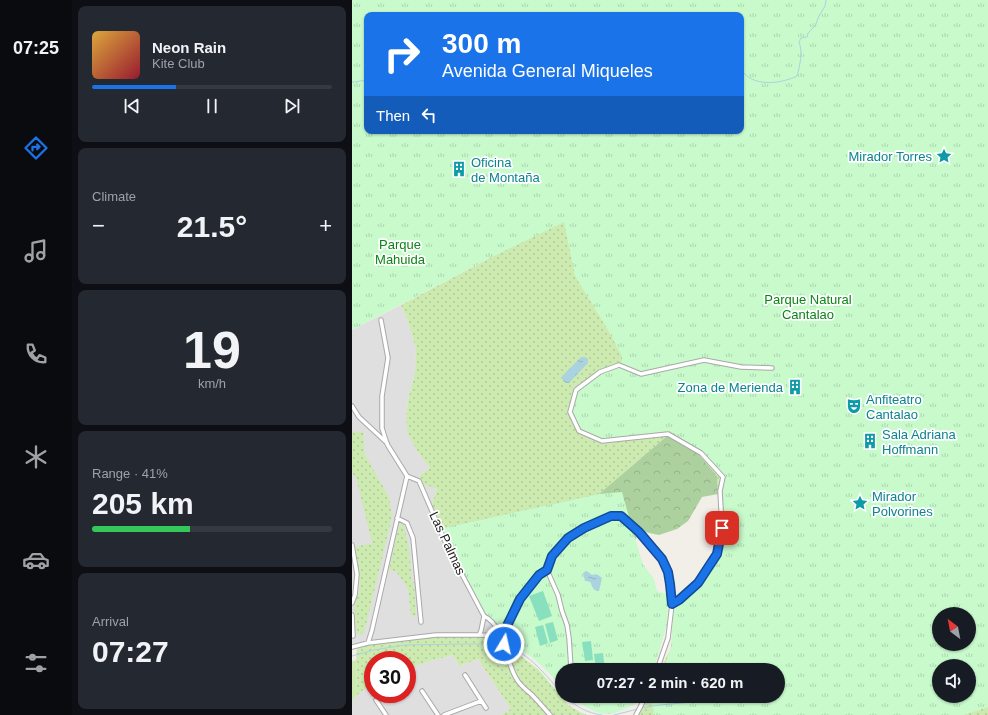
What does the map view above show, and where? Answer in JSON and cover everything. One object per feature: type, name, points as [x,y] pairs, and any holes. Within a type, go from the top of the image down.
[{"type":"street","points":[[381,320],[388,358],[382,396],[382,428],[387,444]]},
{"type":"street","points":[[672,604],[679,600],[698,583],[717,554],[722,528],[720,491],[723,477],[699,451],[668,434],[602,441],[580,431],[570,412],[576,390],[600,372],[619,365],[641,374],[704,360],[741,367],[772,368]]},
{"type":"street","points":[[352,406],[359,417],[387,444],[407,476],[368,643]]},
{"type":"street","name":"Las Palmas","points":[[407,476],[419,481],[448,548],[484,616],[489,619],[502,636]]},
{"type":"street","points":[[550,715],[541,704],[516,680],[502,636],[520,599],[539,575],[547,570],[552,556],[568,538],[584,528],[611,516],[621,516],[639,532],[662,559],[669,578],[672,604],[668,638],[659,663]]},
{"type":"street","points":[[397,518],[407,523],[413,538],[421,622]]},
{"type":"street","points":[[352,545],[357,574],[352,603]]},
{"type":"street","points":[[547,570],[558,595],[567,625],[571,663]]},
{"type":"street","points":[[352,615],[353,636]]},
{"type":"street","points":[[480,635],[484,616]]},
{"type":"street","points":[[352,647],[368,643],[436,635],[502,636]]},
{"type":"street","points":[[465,675],[486,708]]},
{"type":"street","points":[[422,691],[438,715]]},
{"type":"street","points":[[444,715],[482,701]]},
{"type":"street","points":[[378,703],[386,715]]},
{"type":"street","points":[[636,715],[642,703]]},
{"type":"street","points":[[457,710],[460,715]]},
{"type":"shaded area","points":[[401,305],[408,321],[416,349],[415,373],[408,400],[406,418],[417,451],[430,468],[419,476],[437,488],[432,504],[451,548],[485,614],[506,637],[477,635],[352,647],[352,330]]},
{"type":"shaded area","points":[[453,655],[459,666],[478,659],[511,709],[501,715],[352,715],[352,701],[364,690],[364,703],[416,703],[416,666]]},
{"type":"green space","name":"Parque Natural Cantalao","points":[[352,0],[988,0],[988,715],[637,715],[643,703],[785,703],[785,663],[664,663],[671,648],[674,608],[701,584],[721,553],[717,476],[667,436],[599,494],[443,528],[432,504],[437,488],[424,485],[419,476],[430,468],[417,451],[408,434],[406,418],[408,400],[415,373],[416,349],[408,321],[401,305],[490,258],[371,194],[365,134],[744,134],[744,12],[364,12],[364,123]]},
{"type":"green space","name":"Parque Natural Cantalao","points":[[352,0],[988,0],[988,707],[964,715],[654,715],[652,703],[785,703],[785,663],[666,663],[671,648],[674,608],[701,584],[721,553],[725,528],[723,491],[725,476],[700,450],[670,431],[603,439],[581,429],[572,411],[578,390],[600,373],[622,362],[622,356],[575,276],[564,222],[490,258],[352,330]]},
{"type":"green space","points":[[363,431],[365,455],[389,497],[392,517],[364,633],[356,635],[354,603],[359,593],[360,582],[355,547],[372,543],[357,481],[352,472],[352,433]]},
{"type":"green space","points":[[667,436],[699,455],[717,476],[718,494],[702,497],[688,521],[677,529],[659,535],[640,531],[635,540],[443,528],[599,494]]},
{"type":"green space","points":[[622,492],[643,564],[654,579],[657,591],[668,595],[667,624],[656,663],[555,663],[555,680],[530,656],[507,644],[506,637],[485,614],[451,548],[443,528],[599,494]]},
{"type":"green space","points":[[402,523],[409,548],[412,582],[414,582],[416,616],[411,615],[408,589],[396,571],[389,570],[399,526]]},
{"type":"green space","points":[[543,591],[552,616],[539,621],[529,596]]},
{"type":"green space","points":[[553,622],[558,640],[550,643],[545,624]]},
{"type":"green space","points":[[543,625],[548,643],[540,646],[535,627]]},
{"type":"green space","points":[[477,635],[506,637],[509,650],[518,654],[539,670],[555,689],[555,703],[566,703],[587,715],[501,715],[511,709],[478,659],[459,666],[453,655],[416,666],[416,651],[364,651],[364,690],[357,695],[357,646],[435,636]]},
{"type":"green space","points":[[591,641],[593,660],[585,661],[582,642]]},
{"type":"green space","points":[[603,653],[604,663],[595,663],[594,654]]},
{"type":"green space","points":[[356,660],[357,695],[352,701],[352,661]]},
{"type":"green space","points":[[579,703],[635,703],[634,705],[610,714],[599,713]]},
{"type":"water","points":[[581,357],[588,359],[588,363],[569,383],[566,383],[563,381],[562,376]]},
{"type":"water","points":[[586,571],[592,575],[596,574],[602,578],[599,591],[592,587],[590,582],[585,581],[583,573]]},
{"type":"waterway","points":[[744,73],[756,81],[763,82],[778,82],[797,76],[801,54],[799,42],[801,38],[807,37],[808,33],[815,26],[825,6],[826,0]]},
{"type":"waterway","points":[[352,82],[364,80]]},
{"type":"waterway","points":[[352,656],[374,650],[404,645],[497,644],[502,646]]},
{"type":"waterway","points":[[506,646],[530,659],[555,686]]},
{"type":"waterway","points":[[573,703],[591,713],[602,715]]},
{"type":"waterway","points":[[641,708],[680,703]]},
{"type":"waterway","points":[[614,715],[638,709]]},
{"type":"place","name":"Mirador Torres","points":[[944,156]]},
{"type":"place","name":"Oficina de Montaña","points":[[459,169]]},
{"type":"place","name":"Zona de Merienda","points":[[795,387]]},
{"type":"place","name":"Anfiteatro Cantalao","points":[[854,406]]},
{"type":"place","name":"Sala Adriana Hoffmann","points":[[870,441]]},
{"type":"place","name":"Mirador Polvorines","points":[[860,503]]},
{"type":"route","points":[[504,644],[502,636],[520,599],[539,575],[547,570],[552,556],[568,538],[584,528],[611,516],[621,516],[639,532],[662,559],[668,572],[672,604],[679,600],[698,583],[717,554],[722,528]]},
{"type":"park label","name":"Parque Mahuida","points":[[400,252]]}]
